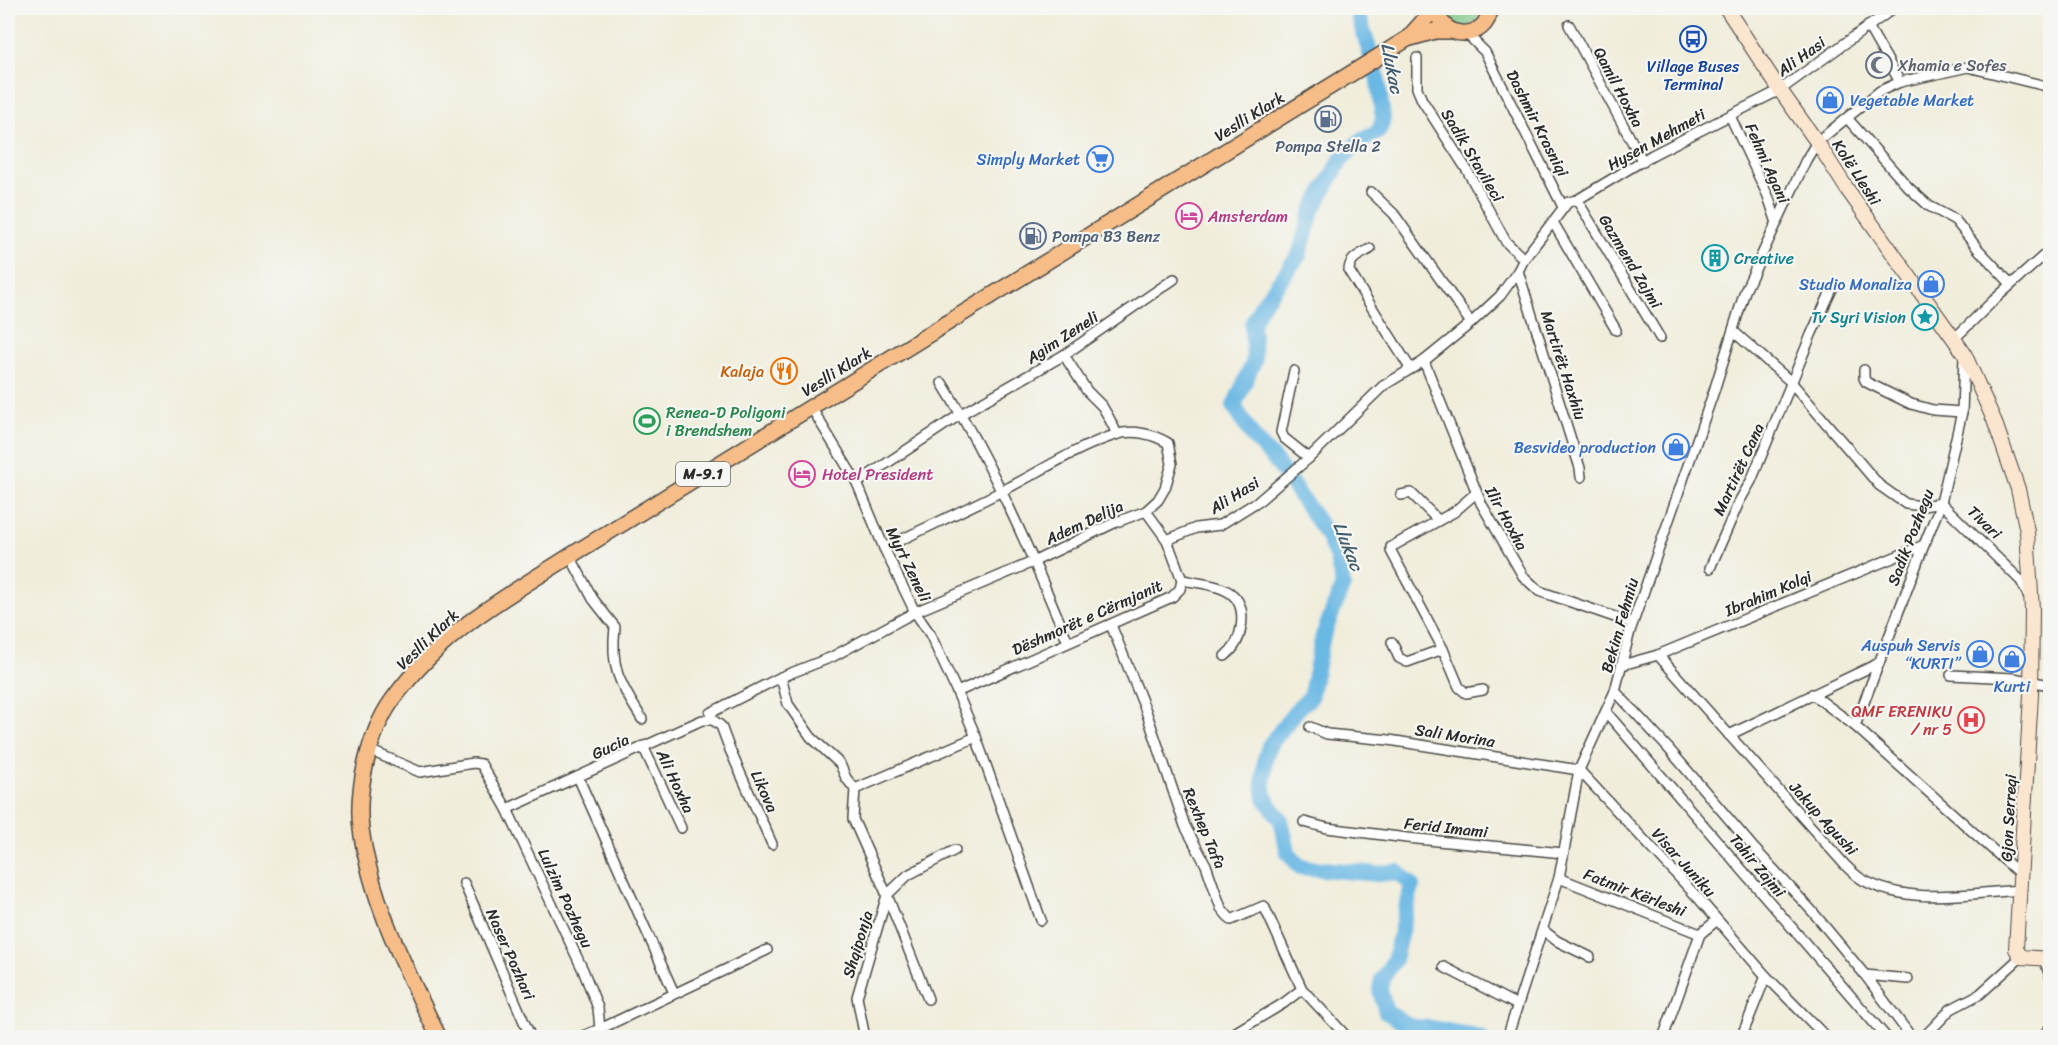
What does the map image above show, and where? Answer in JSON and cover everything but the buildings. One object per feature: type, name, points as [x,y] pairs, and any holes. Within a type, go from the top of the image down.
[{"type":"main road","name":"M-9.1","points":[[1436,8],[1440,20],[1450,31],[1467,34]]},
{"type":"main road","name":"Veslli Klark","points":[[439,1038],[396,947],[373,885],[360,826],[362,786],[369,750],[390,703],[440,648],[475,618],[570,556],[1407,39],[1436,8]]},
{"type":"main road","points":[[1467,34],[1482,26],[1487,20],[1490,8]]},
{"type":"main road","name":"Veslli Klark","points":[[1407,39],[1435,31],[1450,31]]},
{"type":"street","name":"Kolë Lleshi","points":[[1726,8],[1847,189],[1964,352],[1994,420],[2018,489],[2027,531],[2032,609]]},
{"type":"street","name":"Ali Hasi","points":[[1780,90],[1894,8]]},
{"type":"street","name":"Qamil Hoxha","points":[[1569,25],[1642,162]]},
{"type":"street","name":"Dashmir Krasniqi","points":[[1482,26],[1485,52]]},
{"type":"street","points":[[1868,26],[1900,82]]},
{"type":"street","name":"Dashmir Krasniqi","points":[[1467,34],[1485,52],[1563,207]]},
{"type":"street","name":"Sadik Stavileci","points":[[1417,58],[1417,88],[1422,100],[1467,171],[1506,242],[1524,259]]},
{"type":"street","name":"Fehmi Agani","points":[[1733,331],[1745,291],[1806,160],[1817,142],[1880,92],[1900,82],[1968,67],[2050,87]]},
{"type":"street","name":"Hysen Mehmeti","points":[[1309,458],[1383,386],[1424,361],[1500,296],[1524,259],[1568,202],[1577,200],[1642,162],[1780,90]]},
{"type":"street","name":"Fehmi Agani","points":[[1730,116],[1768,196],[1777,222]]},
{"type":"street","points":[[1847,118],[1908,187],[1929,206],[1955,220],[1978,249],[2012,284]]},
{"type":"street","points":[[1371,192],[1394,214],[1471,323]]},
{"type":"street","name":"Gazmend Zajmi","points":[[1577,200],[1660,338]]},
{"type":"street","points":[[1553,222],[1616,330]]},
{"type":"street","points":[[1370,249],[1354,258],[1349,271],[1410,368]]},
{"type":"street","points":[[1954,339],[2050,250]]},
{"type":"street","name":"Martirët Haxhiu","points":[[1518,271],[1580,472]]},
{"type":"street","name":"Agim Zeneli","points":[[857,483],[961,414],[1064,354],[1174,279]]},
{"type":"street","points":[[1791,382],[1832,289]]},
{"type":"street","points":[[1733,331],[1791,382],[1879,485],[1906,504],[1923,506],[1941,503]]},
{"type":"street","name":"Bekim Fehmiu","points":[[1508,1038],[1559,878],[1579,770],[1615,691],[1632,623],[1733,331]]},
{"type":"street","name":"Sadik Pozhegu","points":[[1855,726],[1941,503],[1962,412],[1964,352]]},
{"type":"street","points":[[1064,354],[1087,391],[1102,406],[1117,434]]},
{"type":"street","name":"Ilir Hoxha","points":[[1424,361],[1476,493],[1523,576],[1539,591],[1632,623]]},
{"type":"street","points":[[1294,370],[1281,432],[1284,438],[1309,458]]},
{"type":"street","points":[[1864,370],[1866,382],[1911,404],[1933,410],[1962,412]]},
{"type":"street","name":"Martirët Cana","points":[[1710,568],[1739,502],[1751,481],[1791,382]]},
{"type":"street","points":[[942,383],[1002,491],[1035,561]]},
{"type":"street","name":"Myrt Zeneli","points":[[811,407],[857,483],[884,548],[915,612],[930,634],[957,692],[976,736],[1041,920]]},
{"type":"street","points":[[884,548],[1002,491],[1056,460],[1117,434],[1134,433],[1156,436],[1168,443],[1172,464],[1165,488],[1158,500],[1146,511]]},
{"type":"street","name":"Ali Hasi","points":[[1167,540],[1196,528],[1220,525],[1260,500],[1309,458]]},
{"type":"street","points":[[1476,493],[1454,512],[1393,544],[1391,550],[1443,649],[1459,687],[1466,693],[1483,690]]},
{"type":"street","points":[[1401,495],[1411,494],[1437,519]]},
{"type":"street","name":"Tivari","points":[[1941,503],[2021,581],[2032,609],[2031,680]]},
{"type":"street","name":"Dëshmorët e Cërmjanit","points":[[957,692],[1172,597],[1180,589],[1182,580],[1167,540],[1146,511]]},
{"type":"street","name":"Adem Delija","points":[[713,720],[710,713],[781,677],[832,657],[915,612],[1035,561],[1114,523],[1146,511]]},
{"type":"street","name":"Ibrahim Kolqi","points":[[1622,665],[1658,655],[1924,545]]},
{"type":"street","points":[[570,556],[593,599],[615,627],[613,661],[622,686],[642,719]]},
{"type":"street","name":"Adem Delija","points":[[1035,561],[1068,642]]},
{"type":"street","points":[[1182,580],[1228,591],[1238,600],[1243,614],[1241,633],[1233,650],[1225,656]]},
{"type":"street","name":"Rexhep Tafa","points":[[1111,625],[1146,711],[1185,826],[1206,865],[1221,908],[1231,920],[1264,906],[1302,989],[1348,1038]]},
{"type":"street","points":[[1392,642],[1399,658],[1407,662],[1443,649]]},
{"type":"street","name":"Jakup Agushi","points":[[1658,655],[1845,865],[1863,880],[1899,892],[1931,896],[2020,890]]},
{"type":"street","points":[[1729,735],[1879,663]]},
{"type":"street","points":[[1951,675],[1992,676],[2031,680],[2050,685]]},
{"type":"street","points":[[781,677],[788,704],[811,737],[840,764],[846,778],[855,789],[853,819],[887,895],[928,999]]},
{"type":"street","name":"Gjon Serreqi","points":[[2021,957],[2016,949],[2031,680]]},
{"type":"street","name":"Tahir Zajmi","points":[[1615,691],[1701,784],[1865,975],[1912,1038]]},
{"type":"street","points":[[1812,694],[1855,726],[2021,875]]},
{"type":"street","name":"Tahir Zajmi","points":[[1606,712],[1887,1038]]},
{"type":"street","name":"Gucia","points":[[507,809],[702,720],[713,720]]},
{"type":"street","name":"Likova","points":[[713,720],[722,726],[730,750],[772,844]]},
{"type":"street","name":"Sali Morina","points":[[1310,727],[1327,734],[1389,740],[1579,770]]},
{"type":"street","points":[[855,789],[976,736]]},
{"type":"street","name":"Ali Hoxha","points":[[643,746],[681,828]]},
{"type":"street","name":"Lulzim Pozhegu","points":[[369,750],[420,772],[473,763],[481,764],[486,770],[507,809],[583,970],[598,1008],[600,1029]]},
{"type":"street","name":"Visar Juniku","points":[[1579,770],[1700,900],[1766,976],[1827,1038]]},
{"type":"street","points":[[578,777],[674,993]]},
{"type":"street","name":"Ferid Imami","points":[[1304,822],[1327,828],[1407,838],[1563,853]]},
{"type":"street","points":[[887,895],[908,875],[954,850]]},
{"type":"street","name":"Fatmir Kërleshi","points":[[1559,878],[1700,934]]},
{"type":"street","name":"Naser Pozhari","points":[[464,883],[531,1038]]},
{"type":"street","name":"Shqiponja","points":[[865,1038],[857,997],[887,895]]},
{"type":"street","name":"Fatmir Kërleshi","points":[[1664,1038],[1700,934],[1716,921]]},
{"type":"street","points":[[1543,930],[1557,941],[1590,957]]},
{"type":"street","points":[[578,1038],[767,950]]},
{"type":"street","points":[[1923,1038],[1951,1009],[1980,994],[2021,957],[2047,959],[2050,976]]},
{"type":"street","points":[[1444,967],[1517,1005]]},
{"type":"street","points":[[1865,975],[1908,979]]},
{"type":"street","points":[[1741,1038],[1766,976]]},
{"type":"street","points":[[1226,1038],[1284,1003],[1302,989]]},
{"type":"street","points":[[2041,1038],[2050,1028]]},
{"type":"green space","points":[[1444,8],[1483,8],[1475,22],[1463,27],[1451,22]]},
{"type":"waterway","name":"Llukac","points":[[1356,8],[1377,75],[1383,118],[1381,126],[1378,132],[1359,142],[1341,160],[1312,211],[1299,255],[1261,306],[1252,324],[1254,361],[1234,406],[1253,437],[1277,463],[1327,535],[1337,558],[1343,585],[1323,636],[1310,698],[1300,706],[1269,746],[1265,759],[1263,783],[1265,798],[1281,820],[1288,852],[1300,867],[1378,874],[1398,872],[1412,885],[1394,960],[1382,979],[1380,990],[1386,1012],[1412,1027],[1433,1028],[1481,1038]]},
{"type":"place","name":"Village Buses Terminal","points":[[1693,39]]},
{"type":"place","name":"Xhamia e Sofes","points":[[1879,65]]},
{"type":"place","name":"Vegetable Market","points":[[1830,100]]},
{"type":"place","name":"Pompa Stella 2","points":[[1328,119]]},
{"type":"place","name":"Simply Market","points":[[1100,159]]},
{"type":"place","name":"Amsterdam","points":[[1189,216]]},
{"type":"place","name":"Pompa B3 Benz","points":[[1033,236]]},
{"type":"place","name":"Creative","points":[[1715,258]]},
{"type":"place","name":"Studio Monaliza","points":[[1931,284]]},
{"type":"place","name":"Tv Syri Vision","points":[[1925,317]]},
{"type":"place","name":"Kalaja","points":[[784,371]]},
{"type":"place","name":"Renea-D Poligoni i Brendshem","points":[[647,421]]},
{"type":"place","name":"Besvideo production","points":[[1676,447]]},
{"type":"place","name":"Hotel President","points":[[802,474]]},
{"type":"place","name":"Auspuh Servis “KURTI”","points":[[1980,654]]},
{"type":"place","name":"Kurti","points":[[2012,659]]},
{"type":"place","name":"QMF ERENIKU / nr 5","points":[[1971,720]]}]
